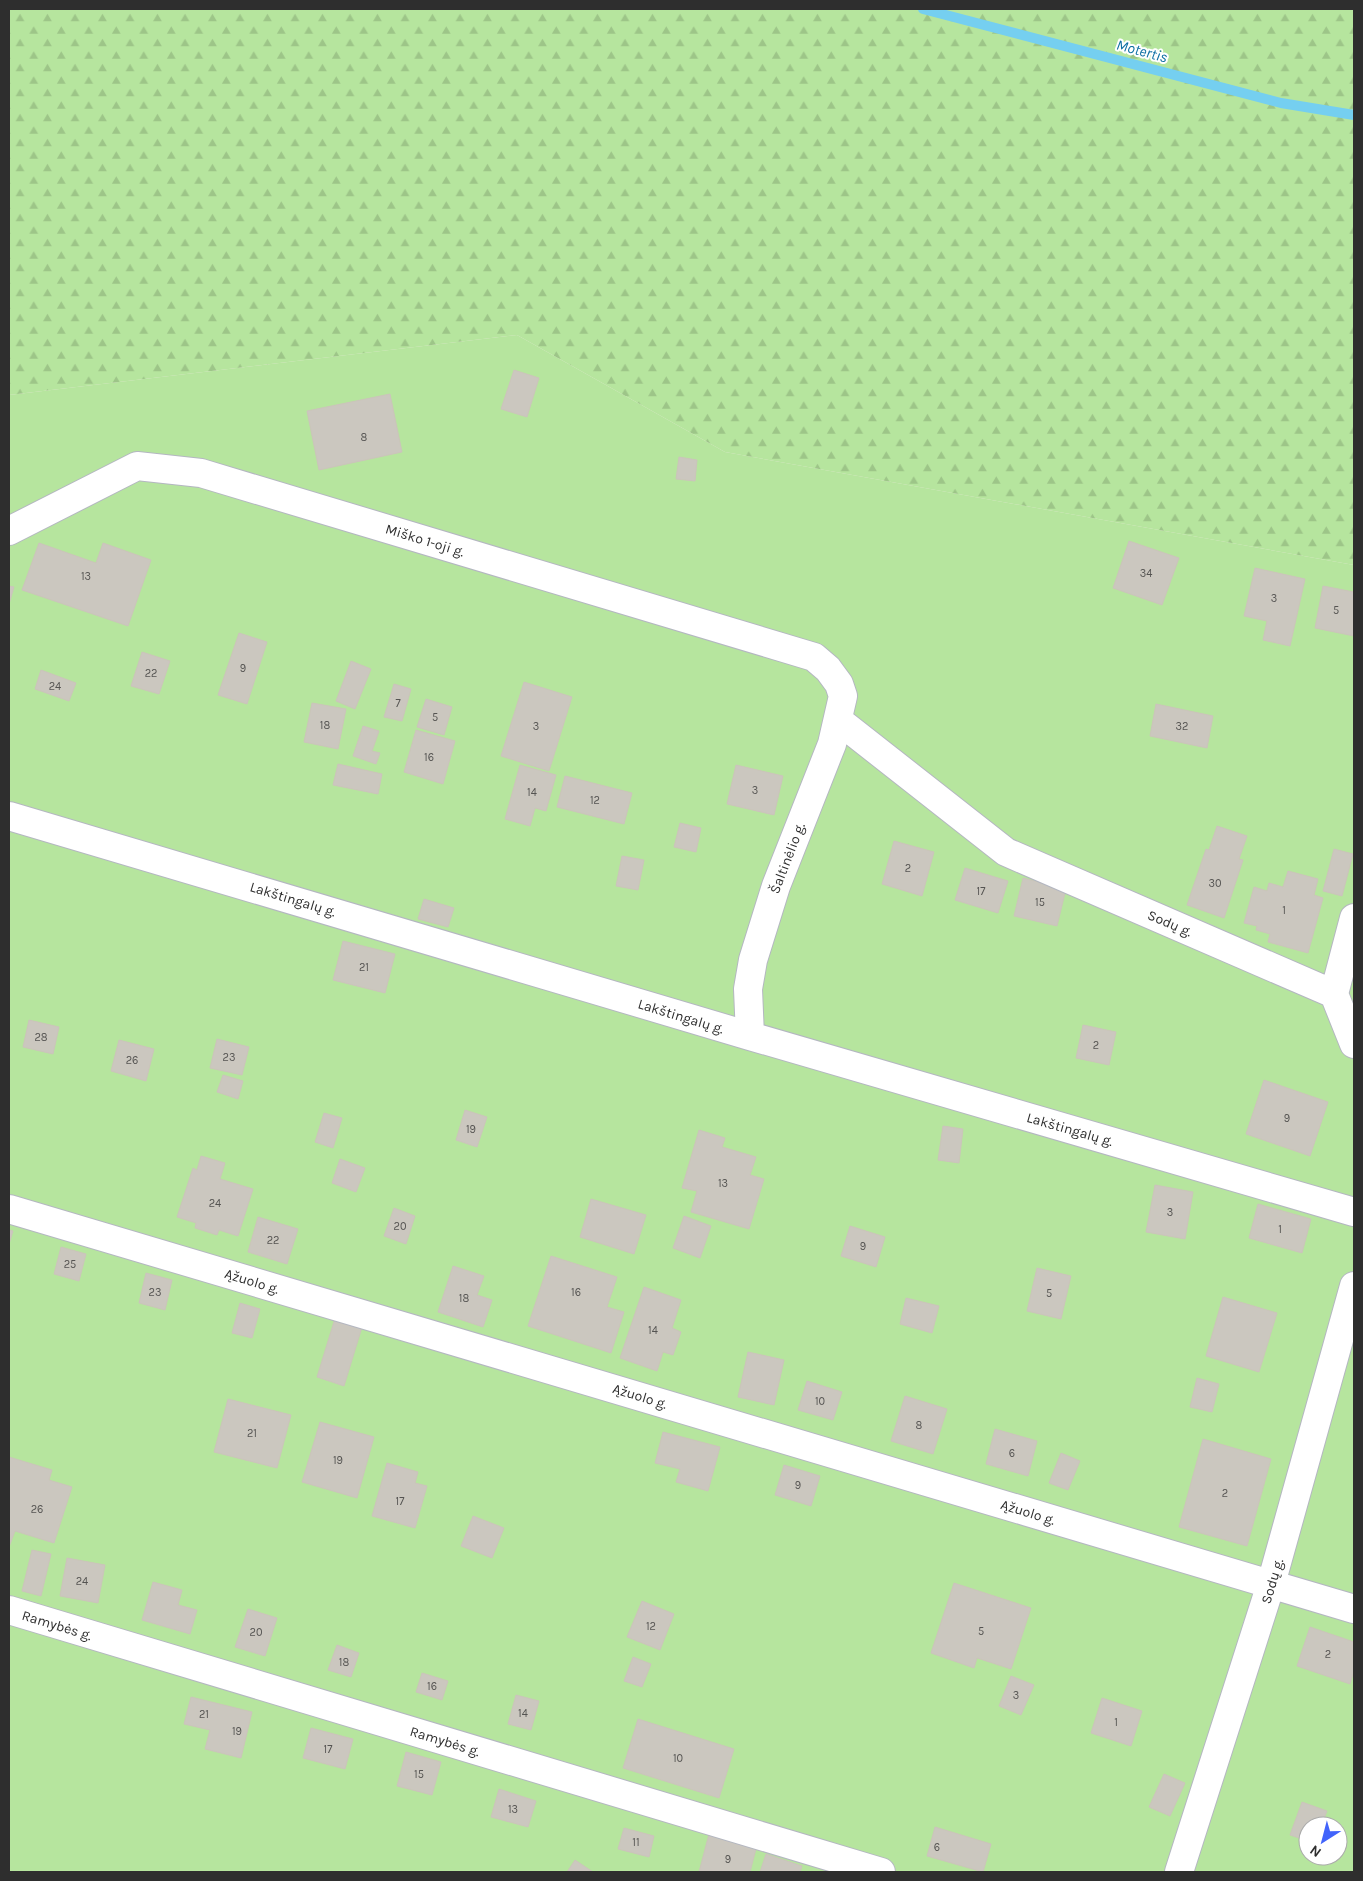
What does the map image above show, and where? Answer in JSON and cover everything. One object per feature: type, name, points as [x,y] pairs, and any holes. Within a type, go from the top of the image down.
[{"type":"street","name":"Miško 1-oji g.","points":[[9,531],[137,466],[202,473],[814,657],[828,669],[839,684]]},
{"type":"street","name":"Šaltinėlio g.","points":[[750,1036],[748,989],[753,960],[776,886],[832,744],[843,696],[839,684]]},
{"type":"street","name":"Sodų g.","points":[[838,720],[1006,852],[1334,994]]},
{"type":"street","name":"Lakštingalų g.","points":[[9,816],[750,1036],[1354,1212]]},
{"type":"street","points":[[1354,918],[1334,994],[1354,1044]]},
{"type":"street","name":"Ąžuolo g.","points":[[9,1209],[1354,1609]]},
{"type":"street","name":"Sodų g.","points":[[1179,1872],[1271,1584],[1354,1286]]},
{"type":"street","name":"Ramybės g.","points":[[9,1610],[882,1872]]},
{"type":"green space","points":[[9,9],[1354,9],[1354,565],[725,452],[517,335],[9,395]]},
{"type":"green space","points":[[517,335],[725,452],[1354,565],[1354,1872],[9,1872],[9,395]]},
{"type":"building","points":[[514,370],[539,378],[527,417],[501,409]]},
{"type":"building","points":[[390,394],[402,452],[319,470],[307,411]]},
{"type":"building","points":[[679,457],[697,460],[695,481],[676,479]]},
{"type":"building","points":[[1129,541],[1179,558],[1162,605],[1113,588]]},
{"type":"building","points":[[39,543],[96,563],[103,543],[151,560],[128,626],[22,590]]},
{"type":"building","points":[[1255,568],[1305,579],[1290,646],[1263,640],[1267,621],[1244,616]]},
{"type":"building","points":[[9,586],[14,587],[9,604]]},
{"type":"building","points":[[1323,586],[1354,592],[1354,636],[1315,628]]},
{"type":"building","points":[[239,633],[267,642],[247,704],[218,695]]},
{"type":"building","points":[[142,652],[170,661],[159,694],[131,686]]},
{"type":"building","points":[[351,661],[371,669],[355,709],[336,701]]},
{"type":"building","points":[[41,670],[76,683],[69,701],[35,689]]},
{"type":"building","points":[[524,682],[572,697],[549,771],[501,756]]},
{"type":"building","points":[[394,684],[411,689],[402,721],[384,717]]},
{"type":"building","points":[[426,699],[452,707],[444,735],[417,727]]},
{"type":"building","points":[[312,703],[346,709],[338,749],[304,742]]},
{"type":"building","points":[[1156,704],[1213,716],[1207,748],[1150,736]]},
{"type":"building","points":[[363,726],[379,731],[372,751],[380,753],[376,764],[353,756]]},
{"type":"building","points":[[416,730],[455,741],[443,784],[404,772]]},
{"type":"building","points":[[338,764],[382,774],[378,794],[333,785]]},
{"type":"building","points":[[520,765],[556,775],[546,811],[535,808],[530,826],[505,819]]},
{"type":"building","points":[[736,765],[783,776],[774,815],[727,804]]},
{"type":"building","points":[[565,776],[632,793],[624,824],[557,807]]},
{"type":"building","points":[[680,823],[701,828],[696,852],[674,847]]},
{"type":"building","points":[[1217,826],[1247,836],[1239,859],[1243,860],[1224,918],[1187,905],[1206,849],[1209,850]]},
{"type":"building","points":[[894,841],[934,852],[922,896],[882,884]]},
{"type":"building","points":[[1334,849],[1353,854],[1342,896],[1323,891]]},
{"type":"building","points":[[622,856],[644,860],[638,890],[616,886]]},
{"type":"building","points":[[965,868],[1008,881],[998,913],[955,900]]},
{"type":"building","points":[[1288,871],[1318,879],[1314,895],[1323,898],[1308,953],[1268,942],[1270,934],[1256,930],[1257,926],[1244,923],[1254,887],[1267,891],[1269,883],[1283,887]]},
{"type":"building","points":[[1023,878],[1066,889],[1057,926],[1014,916]]},
{"type":"building","points":[[424,899],[454,908],[448,927],[418,919]]},
{"type":"building","points":[[343,941],[395,954],[385,993],[333,980]]},
{"type":"building","points":[[29,1020],[59,1027],[53,1054],[23,1047]]},
{"type":"building","points":[[1083,1025],[1116,1032],[1109,1065],[1076,1058]]},
{"type":"building","points":[[217,1039],[249,1047],[242,1075],[210,1068]]},
{"type":"building","points":[[119,1040],[154,1049],[146,1081],[111,1071]]},
{"type":"building","points":[[223,1075],[243,1081],[238,1099],[217,1092]]},
{"type":"building","points":[[1264,1080],[1328,1102],[1310,1156],[1246,1134]]},
{"type":"building","points":[[465,1110],[487,1117],[477,1147],[456,1140]]},
{"type":"building","points":[[324,1113],[342,1118],[333,1148],[315,1142]]},
{"type":"building","points":[[943,1126],[963,1129],[959,1163],[938,1160]]},
{"type":"building","points":[[699,1130],[725,1138],[722,1147],[756,1157],[750,1175],[764,1179],[749,1229],[691,1212],[697,1191],[682,1188]]},
{"type":"building","points":[[201,1156],[225,1163],[220,1179],[253,1189],[238,1236],[219,1230],[217,1235],[195,1228],[196,1223],[177,1217],[193,1168],[197,1170]]},
{"type":"building","points":[[340,1159],[365,1168],[356,1192],[332,1183]]},
{"type":"building","points":[[1155,1185],[1193,1192],[1185,1239],[1146,1232]]},
{"type":"building","points":[[591,1199],[646,1215],[634,1254],[580,1237]]},
{"type":"building","points":[[1258,1204],[1311,1219],[1302,1253],[1249,1238]]},
{"type":"building","points":[[394,1208],[415,1216],[406,1244],[384,1236]]},
{"type":"building","points":[[684,1216],[711,1226],[700,1258],[673,1248]]},
{"type":"building","points":[[258,1217],[298,1229],[287,1264],[248,1252]]},
{"type":"building","points":[[850,1226],[885,1237],[876,1267],[841,1256]]},
{"type":"building","points":[[9,1230],[13,1231],[9,1244]]},
{"type":"building","points":[[61,1247],[86,1254],[79,1281],[54,1274]]},
{"type":"building","points":[[551,1256],[617,1277],[607,1307],[624,1312],[611,1353],[528,1326]]},
{"type":"building","points":[[453,1266],[484,1276],[477,1295],[492,1300],[483,1327],[438,1312]]},
{"type":"building","points":[[1037,1268],[1071,1276],[1061,1319],[1027,1311]]},
{"type":"building","points":[[146,1273],[172,1280],[165,1310],[139,1303]]},
{"type":"building","points":[[644,1287],[681,1300],[672,1328],[681,1332],[673,1355],[663,1352],[657,1371],[620,1358]]},
{"type":"building","points":[[1223,1297],[1277,1313],[1259,1372],[1206,1356]]},
{"type":"building","points":[[906,1298],[939,1306],[932,1333],[900,1324]]},
{"type":"building","points":[[240,1303],[260,1309],[252,1338],[232,1333]]},
{"type":"building","points":[[336,1315],[363,1324],[344,1386],[317,1377]]},
{"type":"building","points":[[748,1352],[784,1360],[774,1405],[738,1397]]},
{"type":"building","points":[[1197,1378],[1219,1384],[1212,1412],[1190,1407]]},
{"type":"building","points":[[807,1381],[842,1392],[833,1420],[798,1410]]},
{"type":"building","points":[[905,1396],[947,1409],[933,1454],[891,1441]]},
{"type":"building","points":[[228,1399],[291,1415],[277,1468],[214,1452]]},
{"type":"building","points":[[320,1422],[374,1437],[357,1498],[302,1482]]},
{"type":"building","points":[[995,1429],[1037,1441],[1028,1476],[986,1464]]},
{"type":"building","points":[[663,1432],[720,1447],[708,1491],[676,1482],[680,1469],[655,1463]]},
{"type":"building","points":[[1203,1439],[1271,1459],[1247,1546],[1179,1527]]},
{"type":"building","points":[[1061,1453],[1080,1461],[1068,1490],[1049,1483]]},
{"type":"building","points":[[9,1457],[52,1470],[49,1480],[72,1487],[54,1543],[15,1531],[9,1547]]},
{"type":"building","points":[[387,1463],[418,1472],[415,1483],[427,1486],[415,1528],[372,1516]]},
{"type":"building","points":[[784,1465],[820,1476],[811,1506],[775,1495]]},
{"type":"building","points":[[473,1516],[504,1528],[492,1558],[461,1546]]},
{"type":"building","points":[[32,1550],[51,1554],[41,1596],[22,1591]]},
{"type":"building","points":[[67,1558],[105,1565],[98,1603],[60,1596]]},
{"type":"building","points":[[153,1582],[182,1590],[178,1605],[197,1610],[190,1634],[142,1620]]},
{"type":"building","points":[[954,1583],[1031,1608],[1011,1669],[977,1658],[974,1668],[931,1653]]},
{"type":"building","points":[[642,1601],[674,1614],[660,1650],[627,1637]]},
{"type":"building","points":[[248,1609],[277,1618],[265,1656],[235,1647]]},
{"type":"building","points":[[1310,1627],[1354,1642],[1354,1671],[1350,1684],[1297,1666]]},
{"type":"building","points":[[337,1645],[359,1653],[351,1677],[328,1670]]},
{"type":"building","points":[[633,1657],[651,1664],[642,1687],[624,1681]]},
{"type":"building","points":[[422,1673],[448,1681],[442,1700],[416,1692]]},
{"type":"building","points":[[1011,1676],[1034,1685],[1021,1715],[999,1706]]},
{"type":"building","points":[[516,1695],[539,1701],[531,1730],[508,1724]]},
{"type":"building","points":[[191,1697],[252,1712],[241,1758],[205,1749],[210,1730],[184,1724]]},
{"type":"building","points":[[1102,1698],[1142,1711],[1131,1746],[1091,1733]]},
{"type":"building","points":[[638,1719],[734,1749],[719,1798],[623,1768]]},
{"type":"building","points":[[311,1728],[353,1739],[345,1769],[303,1758]]},
{"type":"building","points":[[406,1752],[441,1762],[432,1795],[397,1786]]},
{"type":"building","points":[[1164,1774],[1185,1783],[1170,1816],[1149,1807]]},
{"type":"building","points":[[499,1789],[536,1801],[528,1827],[491,1817]]},
{"type":"building","points":[[1302,1802],[1327,1811],[1325,1816],[1298,1816],[1298,1838],[1290,1835]]},
{"type":"building","points":[[935,1827],[991,1844],[983,1872],[927,1856]]},
{"type":"building","points":[[624,1828],[654,1836],[649,1857],[618,1849]]},
{"type":"building","points":[[709,1834],[757,1845],[750,1872],[699,1872]]},
{"type":"building","points":[[766,1854],[802,1866],[800,1872],[760,1872]]},
{"type":"building","points":[[575,1860],[593,1872],[567,1872]]},
{"type":"waterway","name":"Motertis","points":[[923,9],[1281,103],[1354,115]]}]
